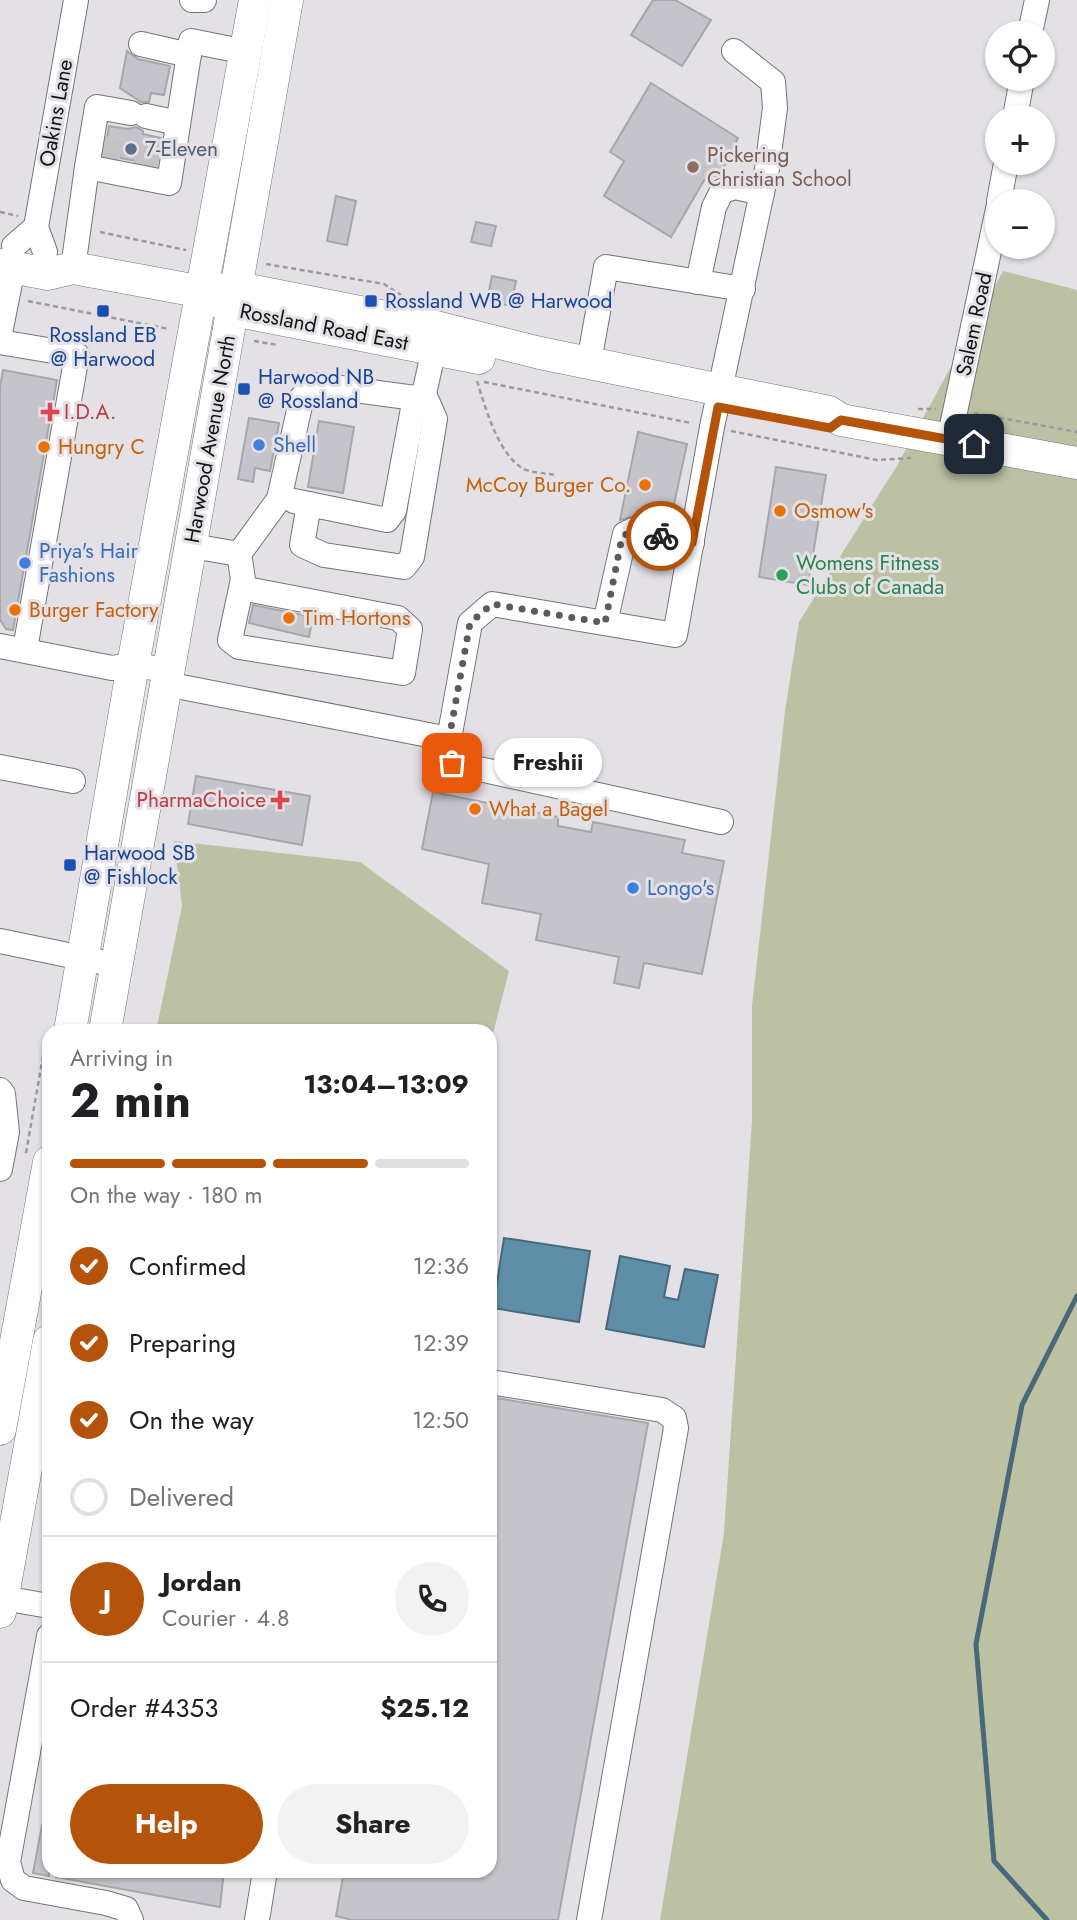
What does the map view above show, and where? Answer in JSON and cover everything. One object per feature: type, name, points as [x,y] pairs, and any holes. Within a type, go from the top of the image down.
[{"type":"main road","name":"Harwood Avenue North","points":[[71,1024],[127,702],[123,667],[203,292],[256,0]]},
{"type":"main road","name":"Harwood Avenue North","points":[[106,1024],[287,0]]},
{"type":"main road","points":[[19,252],[48,274],[73,268],[203,292]]},
{"type":"main road","name":"Rossland Road East","points":[[203,292],[434,349],[717,408],[829,412],[841,420],[1077,463]]},
{"type":"main road","name":"Rossland Road East","points":[[236,299],[436,327],[589,362],[717,408]]},
{"type":"main road","points":[[0,1429],[42,1200]]},
{"type":"main road","points":[[1,1605],[42,1380]]},
{"type":"street","name":"Oakins Lane","points":[[0,333],[76,0]]},
{"type":"street","points":[[192,0],[204,0]]},
{"type":"street","points":[[1033,21],[1037,0]]},
{"type":"street","points":[[142,121],[189,55],[191,41],[246,52]]},
{"type":"street","points":[[141,44],[189,55]]},
{"type":"street","points":[[721,822],[452,763],[449,739],[470,623],[492,604],[675,635],[717,408],[762,193],[775,108],[773,82],[734,51]]},
{"type":"street","points":[[73,268],[81,228],[100,166],[97,107],[142,121],[169,183],[144,172],[100,166]]},
{"type":"street","points":[[698,282],[714,207],[722,191],[735,187],[762,193]]},
{"type":"street","name":"Salem Road","points":[[949,440],[987,259]]},
{"type":"street","points":[[589,362],[606,267],[743,289]]},
{"type":"street","points":[[0,342],[77,355],[24,649]]},
{"type":"street","points":[[279,499],[387,520],[394,511],[419,396],[434,349]]},
{"type":"street","points":[[241,588],[398,618],[410,629],[403,673],[376,671],[239,647],[230,640],[241,588],[243,579],[239,554],[279,499],[302,397],[318,385],[419,396],[435,419],[412,557],[404,567],[324,555],[302,545],[309,504]]},
{"type":"street","points":[[605,623],[625,534],[633,530],[692,543]]},
{"type":"street","points":[[192,545],[239,554]]},
{"type":"street","points":[[0,646],[123,667],[449,739]]},
{"type":"street","points":[[0,767],[73,781]]},
{"type":"street","points":[[0,941],[116,965]]},
{"type":"street","points":[[0,1090],[3,1094],[7,1132],[0,1169]]},
{"type":"street","points":[[497,1383],[662,1410],[674,1418],[676,1428],[589,1920]]},
{"type":"street","points":[[1,1605],[42,1606]]},
{"type":"street","points":[[42,1675],[8,1862],[13,1880],[24,1888],[106,1902],[126,1909],[131,1920]]},
{"type":"street","points":[[257,1920],[264,1878]]},
{"type":"path","points":[[0,212],[19,252],[173,330]]},
{"type":"path","points":[[81,228],[210,254]]},
{"type":"path","points":[[254,341],[287,346]]},
{"type":"path","points":[[466,379],[717,408],[877,460],[912,458]]},
{"type":"path","points":[[477,381],[487,416],[511,458],[524,470],[555,475]]},
{"type":"green space","points":[[1003,271],[1077,290],[1077,1920],[660,1920],[724,1533],[752,1120],[752,1006],[785,711],[799,622],[898,464]]},
{"type":"green space","points":[[174,841],[360,862],[509,971],[495,1024],[157,1024],[182,906]]},
{"type":"water","points":[[504,1238],[590,1251],[579,1322],[497,1309],[497,1283]]},
{"type":"water","points":[[620,1256],[670,1266],[664,1297],[678,1300],[685,1269],[718,1275],[704,1347],[606,1329]]},
{"type":"building","points":[[653,0],[675,0],[711,20],[682,66],[631,35]]},
{"type":"building","points":[[127,51],[138,59],[170,66],[164,95],[151,93],[149,102],[141,102],[120,88]]},
{"type":"building","points":[[651,83],[738,138],[720,175],[706,177],[671,237],[604,196],[624,161],[610,152]]},
{"type":"building","points":[[109,126],[128,129],[136,127],[143,131],[143,134],[161,138],[157,165],[104,155]]},
{"type":"building","points":[[336,196],[356,201],[347,245],[327,241]]},
{"type":"building","points":[[476,222],[496,226],[491,246],[471,242]]},
{"type":"building","points":[[492,276],[516,281],[511,306],[487,301]]},
{"type":"building","points":[[3,370],[57,380],[13,630],[6,629],[0,620],[0,387]]},
{"type":"building","name":"Shell","points":[[249,418],[279,423],[270,471],[255,468],[253,482],[238,479]]},
{"type":"building","points":[[319,421],[354,427],[343,493],[308,487]]},
{"type":"building","points":[[638,432],[687,444],[670,523],[636,515],[620,520]]},
{"type":"building","points":[[776,467],[826,475],[808,585],[759,577]]},
{"type":"building","name":"Tim Hortons","points":[[253,605],[313,617],[309,637],[249,623]]},
{"type":"building","points":[[196,776],[310,796],[302,845],[188,824]]},
{"type":"building","name":"Longo's","points":[[433,792],[558,817],[558,826],[591,832],[593,822],[685,840],[682,853],[724,861],[702,974],[644,963],[639,988],[614,983],[619,957],[536,940],[541,914],[482,903],[489,864],[422,849]]},
{"type":"building","points":[[497,1398],[648,1423],[558,1920],[352,1920],[336,1916],[343,1878],[497,1878]]},
{"type":"building","points":[[42,1825],[42,1875],[33,1873]]},
{"type":"building","points":[[61,1878],[223,1878],[220,1907]]},
{"type":"waterway","points":[[1047,1920],[994,1861],[976,1644],[1022,1405],[1077,1296]]},
{"type":"tunnel","points":[[107,161],[114,127]]},
{"type":"tunnel","points":[[145,167],[151,136]]},
{"type":"way so far","points":[[452,763],[449,739],[470,623],[492,604],[605,623],[622,537],[633,530],[661,536]]},
{"type":"place","name":"7-Eleven","points":[[131,149]]},
{"type":"place","name":"Pickering Christian School","points":[[693,167]]},
{"type":"place","name":"Rossland WB @ Harwood","points":[[371,301]]},
{"type":"place","name":"Rossland EB @ Harwood","points":[[103,311]]},
{"type":"place","name":"Harwood NB @ Rossland","points":[[244,389]]},
{"type":"place","name":"I.D.A.","points":[[50,412]]},
{"type":"place","name":"Shell","points":[[259,445]]},
{"type":"place","name":"Hungry C","points":[[44,447]]},
{"type":"place","name":"McCoy Burger Co.","points":[[645,485]]},
{"type":"place","name":"Osmow's","points":[[780,511]]},
{"type":"place","name":"Priya's Hair Fashions","points":[[25,563]]},
{"type":"place","name":"Womens Fitness Clubs of Canada","points":[[782,575]]},
{"type":"place","name":"Burger Factory","points":[[15,610]]},
{"type":"place","name":"Tim Hortons","points":[[289,618]]},
{"type":"place","name":"Freshii","points":[[452,763]]},
{"type":"place","name":"PharmaChoice","points":[[280,800]]},
{"type":"place","name":"What a Bagel","points":[[475,809]]},
{"type":"place","name":"Harwood SB @ Fishlock","points":[[70,865]]},
{"type":"place","name":"Longo's","points":[[633,888]]},
{"type":"route","points":[[661,536],[692,543],[712,427],[718,407],[830,428],[841,420],[974,444]]}]
